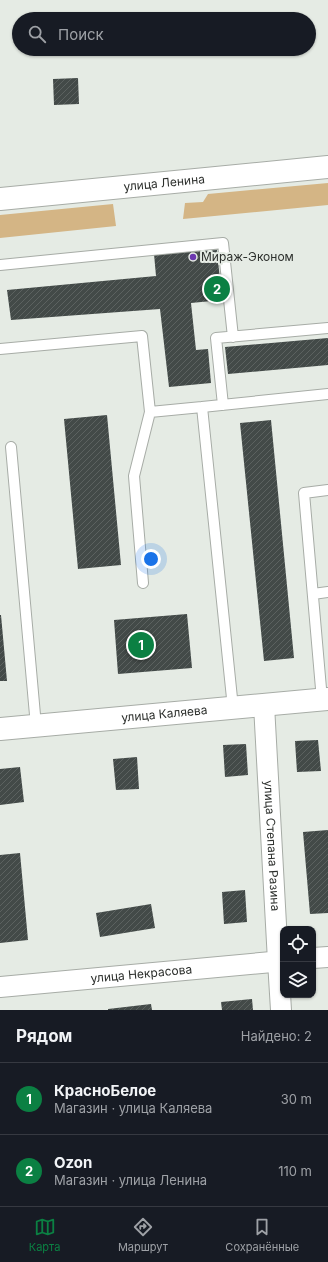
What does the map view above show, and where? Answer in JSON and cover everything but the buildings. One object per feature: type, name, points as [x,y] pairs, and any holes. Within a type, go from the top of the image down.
[{"type":"street","name":"улица Ленина","points":[[0,199],[328,167]]},
{"type":"street","name":"улица Каляева","points":[[0,729],[325,700]]},
{"type":"street","name":"улица Степана Разина","points":[[264,705],[280,961]]},
{"type":"street","points":[[316,958],[328,957]]},
{"type":"street","name":"улица Некрасова","points":[[0,987],[280,961]]},
{"type":"street","name":"улица Степана Разина","points":[[280,962],[281,1010]]},
{"type":"lane","points":[[0,265],[223,243],[233,337]]},
{"type":"lane","points":[[223,405],[216,338],[328,328]]},
{"type":"lane","points":[[0,349],[142,336],[150,412],[134,476],[143,582]]},
{"type":"lane","points":[[150,412],[328,394]]},
{"type":"lane","points":[[202,407],[233,708]]},
{"type":"lane","points":[[11,447],[36,726]]},
{"type":"lane","points":[[325,700],[313,594],[304,493],[328,490]]},
{"type":"lane","points":[[313,594],[328,592]]},
{"type":"shaded area","points":[[328,183],[328,205],[183,219],[185,203],[203,202],[208,194]]},
{"type":"shaded area","points":[[113,204],[116,226],[0,238],[0,215]]},
{"type":"place","name":"Мираж-Эконом","points":[[193,257]]},
{"type":"place","name":"Ozon","points":[[217,289]]},
{"type":"place","name":"КрасноБелое","points":[[141,645]]}]
